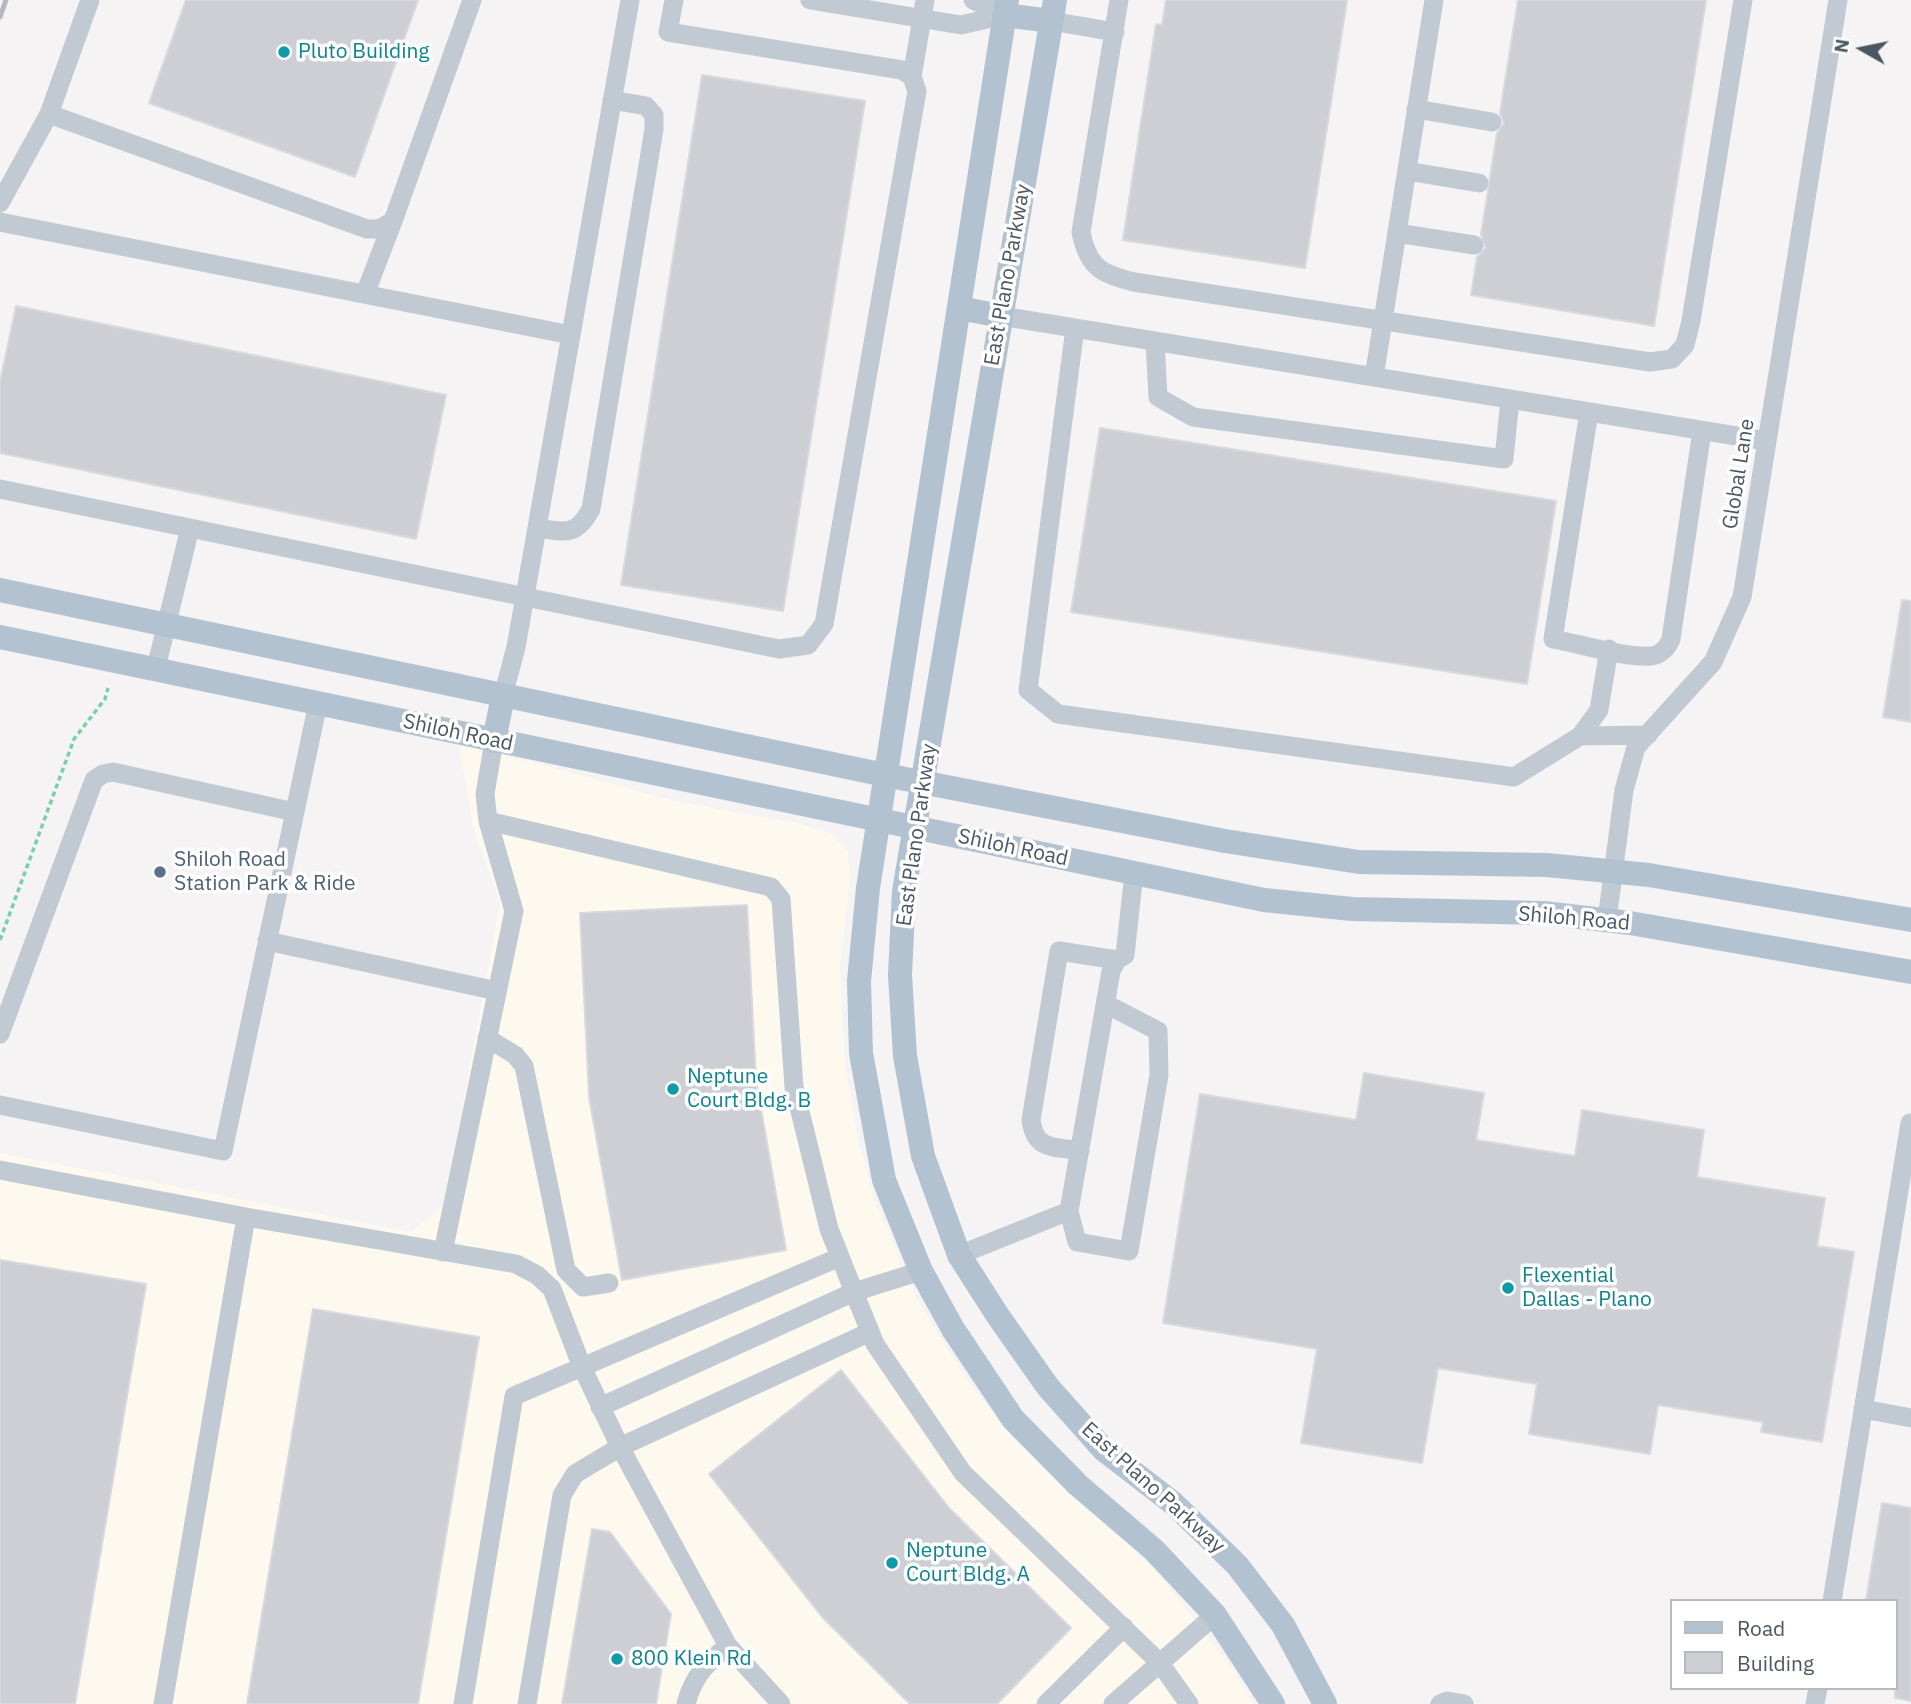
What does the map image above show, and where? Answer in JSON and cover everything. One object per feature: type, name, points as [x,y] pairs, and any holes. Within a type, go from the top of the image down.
[{"type":"main road","points":[[1006,8],[1053,11]]},
{"type":"main road","name":"East Plano Parkway","points":[[1006,8],[879,817],[859,981],[861,1053],[884,1180],[922,1271],[953,1329],[1013,1419],[1078,1485],[1154,1550],[1214,1615],[1273,1704]]},
{"type":"main road","name":"East Plano Parkway","points":[[1053,11],[904,891],[900,975],[905,1056],[923,1156],[959,1255],[998,1316],[1048,1387],[1104,1450],[1173,1503],[1237,1565],[1283,1625],[1325,1704]]},
{"type":"main road","points":[[958,308],[1001,316]]},
{"type":"main road","points":[[0,590],[924,783],[1225,841],[1359,862],[1547,864],[1612,871],[1911,920]]},
{"type":"main road","name":"Shiloh Road","points":[[0,637],[494,741],[879,817],[1264,900],[1352,909],[1544,913],[1607,920],[1911,972]]},
{"type":"main road","points":[[494,741],[503,696]]},
{"type":"main road","points":[[922,1271],[959,1255]]},
{"type":"street","points":[[0,202],[49,114],[90,0]]},
{"type":"street","points":[[365,294],[472,0]]},
{"type":"street","points":[[503,696],[525,597],[630,0]]},
{"type":"street","points":[[0,489],[779,649],[808,645],[824,624],[918,91],[912,77],[902,70],[668,32],[674,0]]},
{"type":"street","points":[[810,0],[923,9],[961,25],[1006,8]]},
{"type":"street","points":[[973,0],[1006,8]]},
{"type":"street","points":[[1119,0],[1081,232],[1085,253],[1096,267],[1112,277],[1134,282],[1384,318],[1650,362],[1672,359],[1685,345],[1743,0]]},
{"type":"street","points":[[1374,377],[1434,0]]},
{"type":"street","name":"Global Lane","points":[[1607,920],[1625,790],[1636,747],[1713,662],[1742,597],[1838,0]]},
{"type":"street","points":[[912,77],[923,9]]},
{"type":"street","points":[[1053,11],[1115,32]]},
{"type":"street","points":[[537,528],[568,533],[583,524],[591,509],[654,129],[654,115],[646,106],[612,100]]},
{"type":"street","points":[[1416,109],[1492,122]]},
{"type":"street","points":[[49,114],[367,229],[379,229],[393,221]]},
{"type":"street","points":[[1407,171],[1479,183]]},
{"type":"street","points":[[0,222],[571,335]]},
{"type":"street","points":[[1397,233],[1474,245]]},
{"type":"street","points":[[1001,316],[1767,441]]},
{"type":"street","points":[[1075,328],[1028,690],[1058,714],[1514,777],[1580,736],[1599,710],[1609,649]]},
{"type":"street","points":[[1155,341],[1158,397],[1193,417],[1504,459],[1510,399]]},
{"type":"street","points":[[1589,412],[1553,639],[1609,649],[1651,656],[1663,651],[1671,639],[1702,431]]},
{"type":"street","points":[[156,668],[164,626],[190,528]]},
{"type":"street","points":[[0,1105],[223,1151],[318,703]]},
{"type":"street","points":[[1580,736],[1648,735]]},
{"type":"street","points":[[443,1252],[514,911],[488,821],[485,794],[494,741]]},
{"type":"street","points":[[0,1034],[94,780],[113,772],[295,812]]},
{"type":"street","points":[[488,821],[771,887],[781,899],[794,1087],[829,1229],[875,1344],[963,1473],[1026,1537],[1159,1662],[1189,1704]]},
{"type":"street","points":[[1105,1004],[1158,1031],[1159,1075],[1129,1251],[1077,1242],[1069,1211],[1080,1151],[1105,1004],[1111,971],[1117,960],[1125,955],[1134,873]]},
{"type":"street","points":[[267,941],[497,991]]},
{"type":"street","points":[[1080,1151],[1042,1144],[1033,1136],[1031,1120],[1059,951],[1117,960]]},
{"type":"street","points":[[487,1038],[515,1055],[524,1066],[566,1269],[583,1287],[609,1283]]},
{"type":"street","points":[[1832,1599],[1911,1118]]},
{"type":"street","points":[[0,1170],[246,1217],[516,1264],[537,1275],[552,1290],[561,1305],[582,1367],[600,1407],[728,1646],[781,1704]]},
{"type":"street","points":[[959,1255],[1069,1211]]},
{"type":"street","points":[[163,1704],[246,1217]]},
{"type":"street","points":[[463,1704],[514,1396],[840,1257]]},
{"type":"street","points":[[600,1407],[855,1292],[922,1271]]},
{"type":"street","points":[[527,1704],[566,1483],[575,1474],[620,1447],[870,1332]]},
{"type":"street","points":[[1863,1409],[1911,1418]]},
{"type":"street","points":[[1113,1704],[1214,1615]]},
{"type":"street","points":[[1046,1704],[1124,1627]]},
{"type":"street","points":[[686,1704],[695,1678],[708,1661],[728,1646]]},
{"type":"street","points":[[1440,1704],[1447,1701],[1464,1704]]},
{"type":"path","points":[[0,940],[74,739],[105,699],[108,688]]},
{"type":"shaded area","points":[[459,745],[674,801],[800,824],[831,833],[848,851],[850,875],[840,970],[845,1064],[857,1134],[874,1199],[919,1303],[966,1378],[1012,1437],[1157,1572],[1229,1664],[1253,1704],[0,1704],[0,1153],[411,1232],[444,1205],[500,903],[473,827]]},
{"type":"building","name":"Pluto Building","points":[[186,0],[418,0],[355,177],[149,103]]},
{"type":"building","points":[[1166,0],[1347,0],[1305,268],[1123,240],[1156,24],[1162,25]]},
{"type":"building","points":[[1518,0],[1706,0],[1654,326],[1471,295],[1477,257],[1486,248],[1481,235],[1497,133],[1504,123],[1500,113]]},
{"type":"building","points":[[702,75],[865,101],[783,611],[621,585]]},
{"type":"building","points":[[16,306],[446,395],[416,539],[0,453],[0,382]]},
{"type":"building","points":[[1100,428],[1556,501],[1527,684],[1071,612]]},
{"type":"building","points":[[1902,600],[1911,601],[1911,722],[1883,717]]},
{"type":"building","name":"Neptune Court Bldg. B","points":[[747,905],[756,1081],[786,1250],[622,1280],[589,1097],[580,913]]},
{"type":"building","name":"Flexential Dallas - Plano","points":[[1364,1073],[1484,1093],[1476,1140],[1575,1156],[1582,1110],[1704,1130],[1697,1177],[1825,1198],[1817,1246],[1854,1252],[1822,1442],[1761,1432],[1763,1422],[1658,1405],[1650,1454],[1529,1434],[1537,1384],[1438,1368],[1422,1463],[1301,1443],[1317,1349],[1163,1323],[1200,1094],[1356,1120]]},
{"type":"building","points":[[0,1260],[146,1284],[75,1704],[0,1704]]},
{"type":"building","points":[[313,1309],[479,1337],[418,1704],[247,1704]]},
{"type":"building","name":"Neptune Court Bldg. A","points":[[841,1370],[949,1508],[1071,1628],[997,1704],[910,1704],[823,1618],[709,1474]]},
{"type":"building","points":[[1882,1503],[1911,1508],[1911,1701],[1895,1698],[1897,1599],[1866,1599]]},
{"type":"building","name":"800 Klein Rd","points":[[592,1529],[610,1532],[671,1614],[656,1704],[562,1704]]},
{"type":"railway","points":[[0,17],[6,0]]},
{"type":"place","name":"Pluto Building","points":[[284,52]]},
{"type":"place","name":"Shiloh Road Station Park & Ride","points":[[160,872]]},
{"type":"place","name":"Neptune Court Bldg. B","points":[[673,1089]]},
{"type":"place","name":"Flexential Dallas - Plano","points":[[1508,1288]]},
{"type":"place","name":"Neptune Court Bldg. A","points":[[892,1563]]},
{"type":"place","name":"800 Klein Rd","points":[[617,1659]]}]
